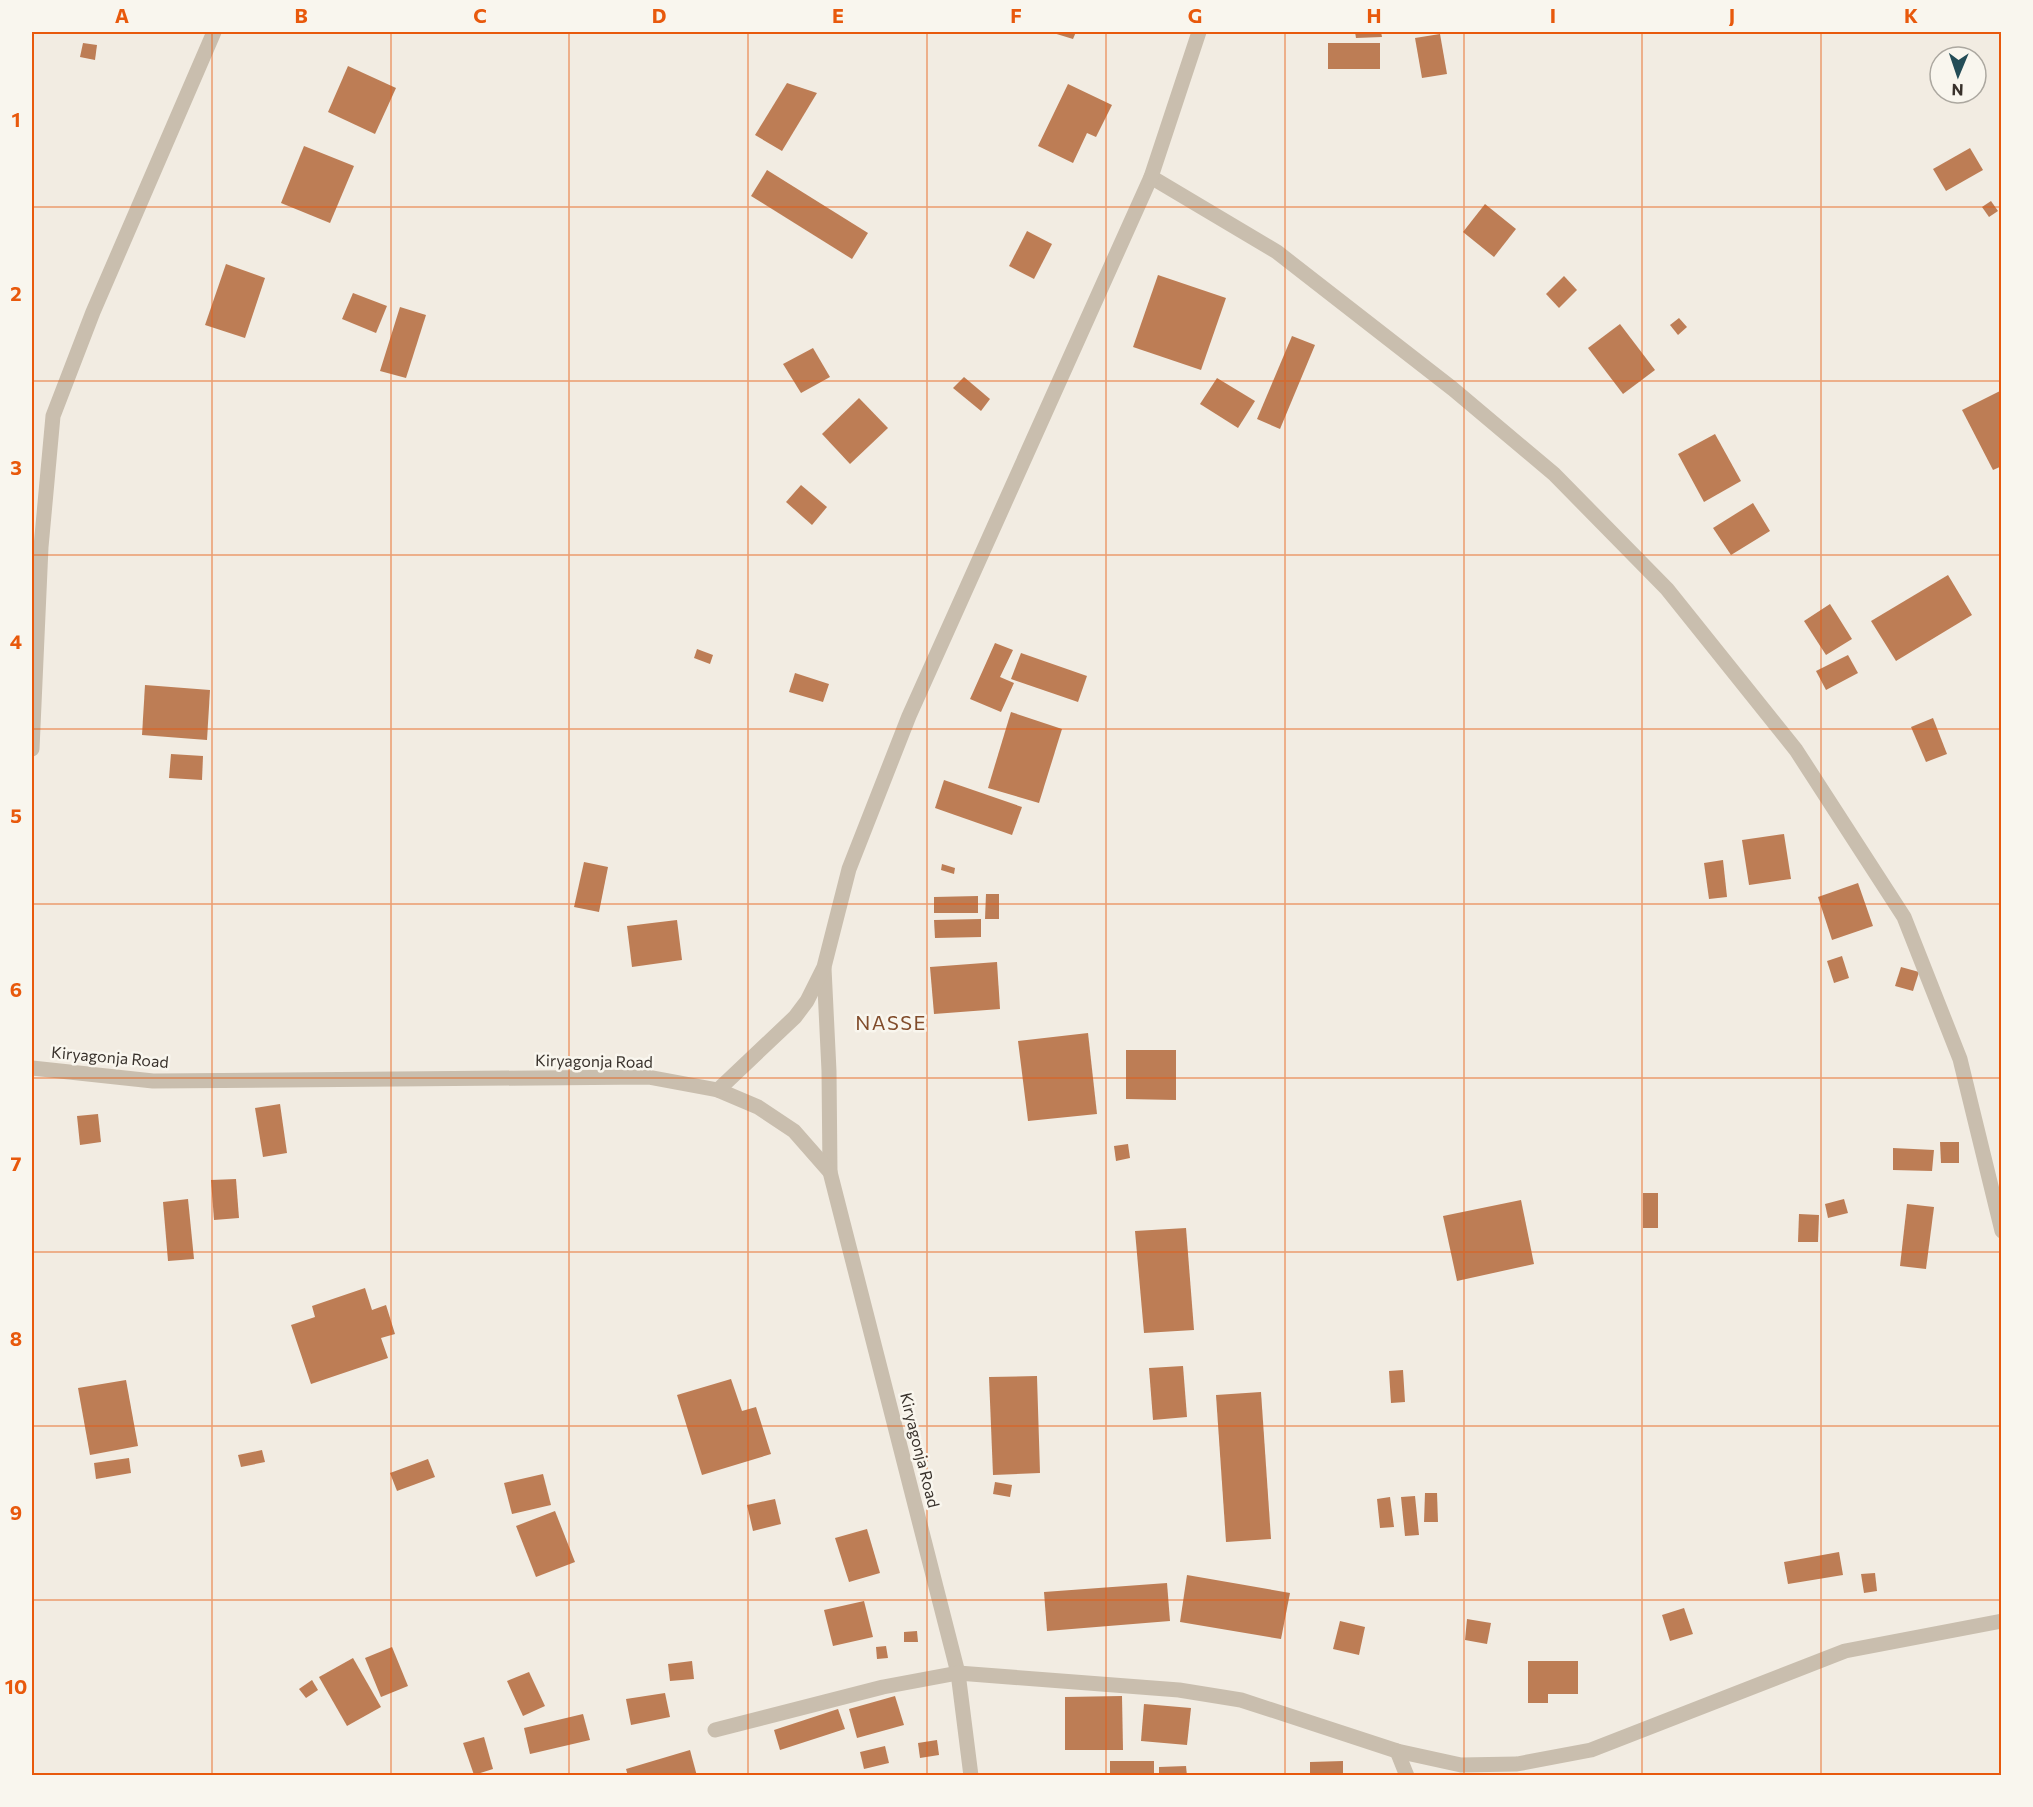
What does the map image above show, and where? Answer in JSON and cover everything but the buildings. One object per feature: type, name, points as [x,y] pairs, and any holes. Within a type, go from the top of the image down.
[{"type":"street","points":[[32,749],[36,546],[53,416],[93,312],[214,32]]},
{"type":"street","points":[[718,1090],[795,1017],[807,1000],[824,967],[849,869],[909,716],[1151,177],[1199,32]]},
{"type":"street","points":[[1151,177],[1277,252],[1453,388],[1554,474],[1674,598],[1796,750],[1904,917],[1960,1059],[2001,1231]]},
{"type":"street","points":[[824,967],[829,1071],[830,1172]]},
{"type":"street","name":"Kiryagonja Road","points":[[32,1068],[153,1081],[648,1077],[718,1090],[758,1107],[794,1131],[830,1172],[958,1673],[971,1776]]},
{"type":"street","points":[[715,1730],[884,1687],[958,1673],[1179,1690],[1241,1700],[1397,1751],[1461,1765],[1517,1764],[1591,1750],[1845,1651],[2001,1622]]},
{"type":"street","points":[[1397,1751],[1407,1776]]},
{"type":"district","name":"NASSE","points":[[891,1023]]}]
